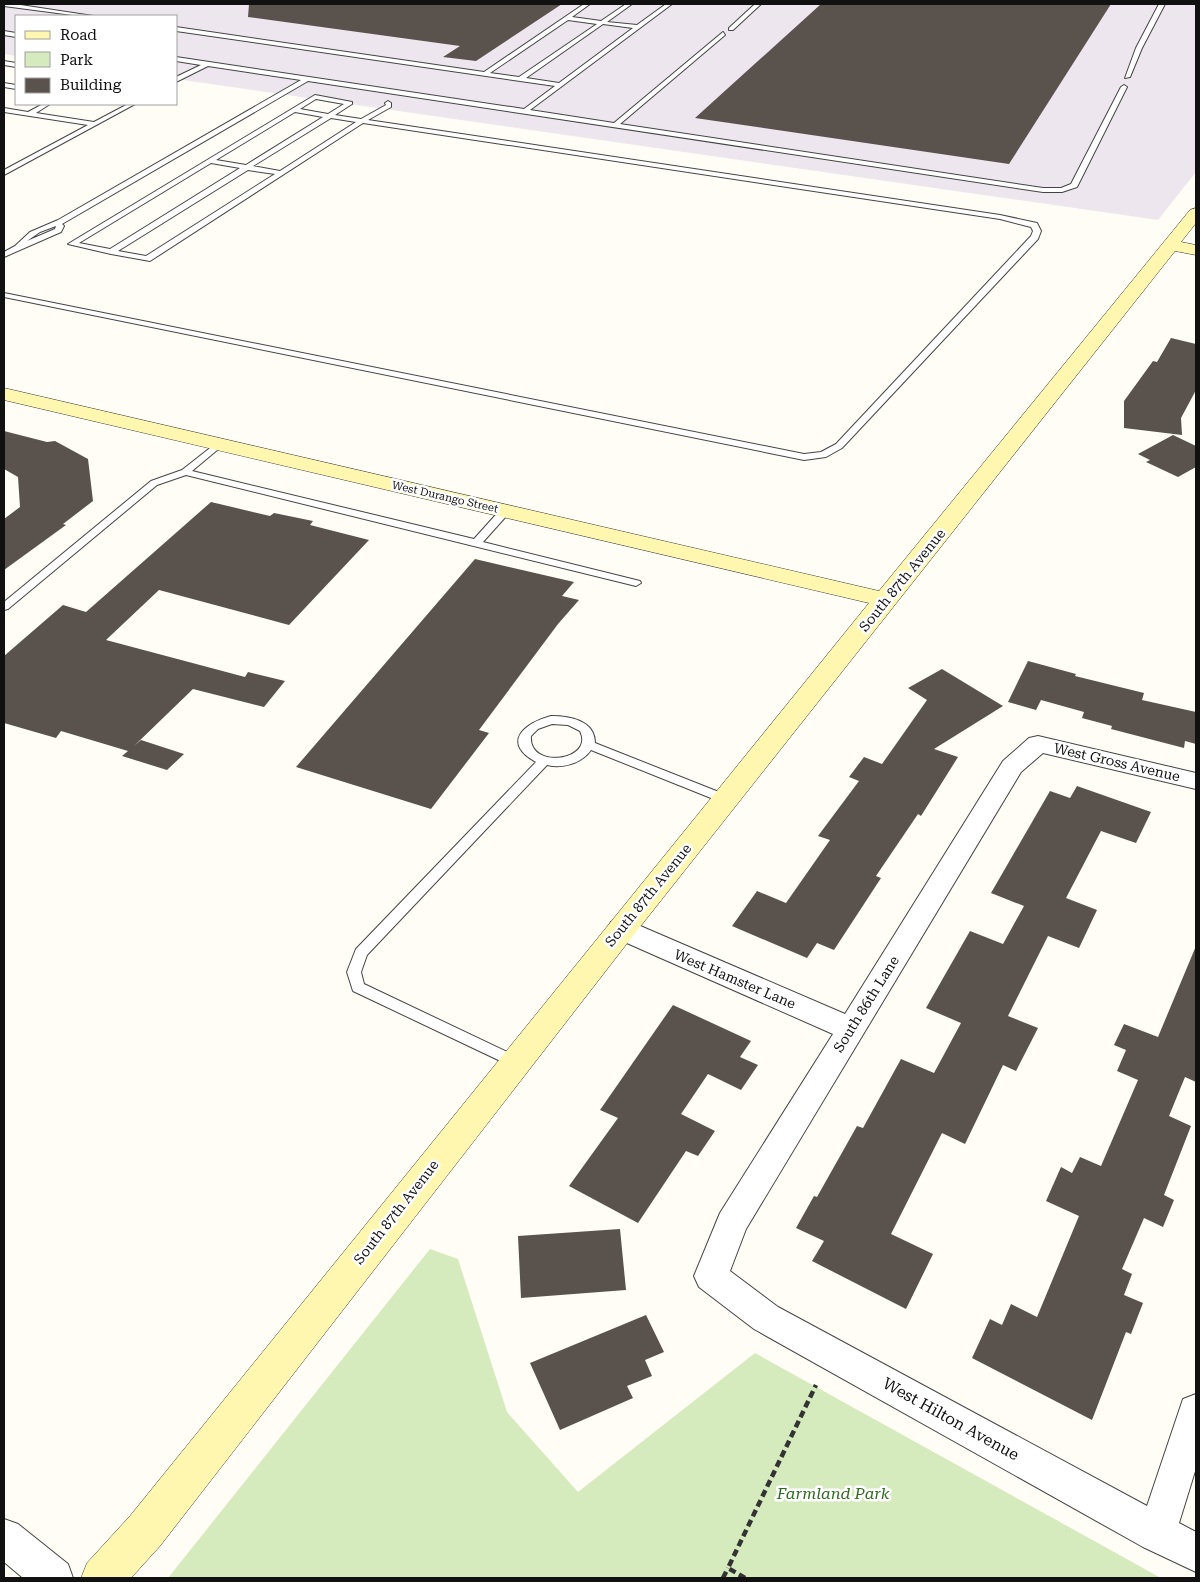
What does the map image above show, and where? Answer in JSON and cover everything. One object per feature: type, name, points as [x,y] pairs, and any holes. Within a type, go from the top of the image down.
[{"type":"street","name":"South 87th Avenue","points":[[102,1578],[145,1531],[514,1062],[1196,213]]},
{"type":"street","points":[[1171,245],[1196,250]]},
{"type":"street","name":"West Durango Street","points":[[4,394],[886,600]]},
{"type":"street","name":"West Gross Avenue","points":[[1038,744],[1196,781]]},
{"type":"street","name":"South 86th Lane","points":[[711,1276],[732,1223],[1012,767],[1038,744]]},
{"type":"street","name":"West Hamster Lane","points":[[621,929],[851,1029]]},
{"type":"street","name":"West Hilton Avenue","points":[[711,1276],[766,1318],[1196,1554]]},
{"type":"street","points":[[1157,1533],[1196,1411]]},
{"type":"street","points":[[4,1538],[54,1578]]},
{"type":"lane","points":[[4,4],[83,15]]},
{"type":"lane","points":[[485,74],[587,4]]},
{"type":"lane","points":[[521,79],[629,4]]},
{"type":"lane","points":[[524,112],[670,4]]},
{"type":"lane","points":[[732,28],[758,4]]},
{"type":"lane","points":[[1127,77],[1139,48],[1162,4]]},
{"type":"lane","points":[[566,18],[637,27]]},
{"type":"lane","points":[[178,29],[560,85]]},
{"type":"lane","points":[[615,125],[723,34]]},
{"type":"lane","points":[[178,59],[1033,189],[1062,190],[1074,185],[1124,87]]},
{"type":"lane","points":[[178,79],[206,64]]},
{"type":"lane","points":[[4,255],[19,246],[36,242],[58,230],[61,222],[307,79]]},
{"type":"lane","points":[[111,252],[350,103],[315,97],[72,244],[111,252],[147,259],[370,115],[383,110],[389,106],[388,104],[404,94]]},
{"type":"lane","points":[[29,114],[45,105]]},
{"type":"lane","points":[[4,173],[130,105]]},
{"type":"lane","points":[[4,110],[94,124]]},
{"type":"lane","points":[[4,294],[804,457],[823,455],[839,446],[1035,237],[1037,231],[1034,225],[1000,217],[294,110]]},
{"type":"lane","points":[[209,161],[281,173]]},
{"type":"lane","points":[[4,607],[154,483],[185,472],[219,444]]},
{"type":"lane","points":[[185,472],[636,583]]},
{"type":"lane","points":[[476,543],[505,511]]},
{"type":"lane","points":[[561,720],[579,725],[589,737],[589,744],[584,752],[567,761],[544,761],[527,751],[524,744],[526,732],[541,722],[561,720]]},
{"type":"lane","points":[[589,744],[725,799]]},
{"type":"lane","points":[[514,1062],[358,987],[354,972],[361,953],[544,761]]},
{"type":"path","points":[[723,1578],[816,1385]]},
{"type":"path","points":[[728,1568],[745,1578]]},
{"type":"shaded area","points":[[4,4],[1196,4],[1196,172],[1158,220],[178,79],[178,15],[15,15],[15,56],[4,54]]},
{"type":"green space","name":"Farmland Park","points":[[430,1249],[458,1259],[507,1412],[578,1492],[755,1353],[1161,1578],[168,1578]]},
{"type":"building","points":[[249,4],[562,4],[476,61],[443,57],[460,46],[248,17]]},
{"type":"building","points":[[821,4],[1111,4],[1009,164],[695,118]]},
{"type":"building","points":[[1171,338],[1196,344],[1196,390],[1181,418],[1182,435],[1124,428],[1124,401],[1153,361],[1157,362]]},
{"type":"building","points":[[4,431],[47,442],[55,441],[88,459],[93,501],[63,524],[66,525],[4,570],[4,519],[20,507],[18,477],[4,469]]},
{"type":"building","points":[[1173,435],[1196,446],[1196,467],[1178,477],[1146,462],[1150,460],[1138,454]]},
{"type":"building","points":[[211,502],[270,516],[274,513],[313,521],[310,525],[369,540],[289,625],[159,590],[106,640],[245,677],[248,672],[285,681],[264,707],[193,689],[134,746],[141,740],[184,754],[167,770],[122,756],[128,751],[61,731],[56,738],[4,723],[4,656],[63,605],[86,612]]},
{"type":"building","points":[[475,559],[574,582],[562,596],[579,600],[558,624],[479,730],[489,733],[431,809],[296,767]]},
{"type":"building","points":[[1028,661],[1076,674],[1075,676],[1144,693],[1142,700],[1196,712],[1196,744],[1185,741],[1184,748],[1111,729],[1112,726],[1082,718],[1084,712],[1041,700],[1036,710],[1008,702]]},
{"type":"building","points":[[942,669],[1003,706],[934,749],[958,757],[921,816],[918,814],[876,876],[881,878],[834,950],[817,943],[807,958],[732,926],[757,891],[786,903],[830,840],[818,836],[859,781],[849,777],[864,757],[882,764],[927,700],[908,688]]},
{"type":"building","points":[[1077,786],[1151,812],[1136,843],[1101,831],[1066,898],[1097,910],[1079,948],[1048,936],[1008,1016],[1038,1028],[1016,1071],[1003,1065],[965,1144],[942,1133],[891,1234],[933,1254],[906,1309],[812,1261],[824,1241],[796,1228],[814,1196],[817,1197],[857,1126],[863,1128],[901,1059],[934,1073],[961,1023],[926,1008],[970,931],[1003,944],[1024,906],[991,893],[1050,791],[1070,798]]},
{"type":"building","points":[[1196,946],[1196,1082],[1185,1077],[1169,1116],[1191,1126],[1164,1195],[1174,1200],[1163,1227],[1144,1218],[1122,1269],[1132,1274],[1124,1295],[1143,1303],[1131,1334],[1126,1332],[1092,1420],[972,1358],[990,1319],[1002,1325],[1011,1304],[1037,1317],[1079,1216],[1046,1201],[1061,1167],[1072,1173],[1080,1157],[1101,1166],[1138,1080],[1117,1071],[1126,1050],[1114,1045],[1124,1024],[1158,1037]]},
{"type":"building","points":[[673,1005],[751,1041],[740,1057],[758,1065],[741,1090],[708,1074],[681,1114],[715,1131],[698,1156],[686,1151],[638,1223],[569,1186],[618,1118],[600,1110]]},
{"type":"building","points":[[620,1229],[626,1290],[521,1298],[518,1236]]},
{"type":"building","points":[[646,1315],[664,1352],[645,1360],[652,1376],[627,1386],[633,1398],[560,1430],[530,1363]]}]
